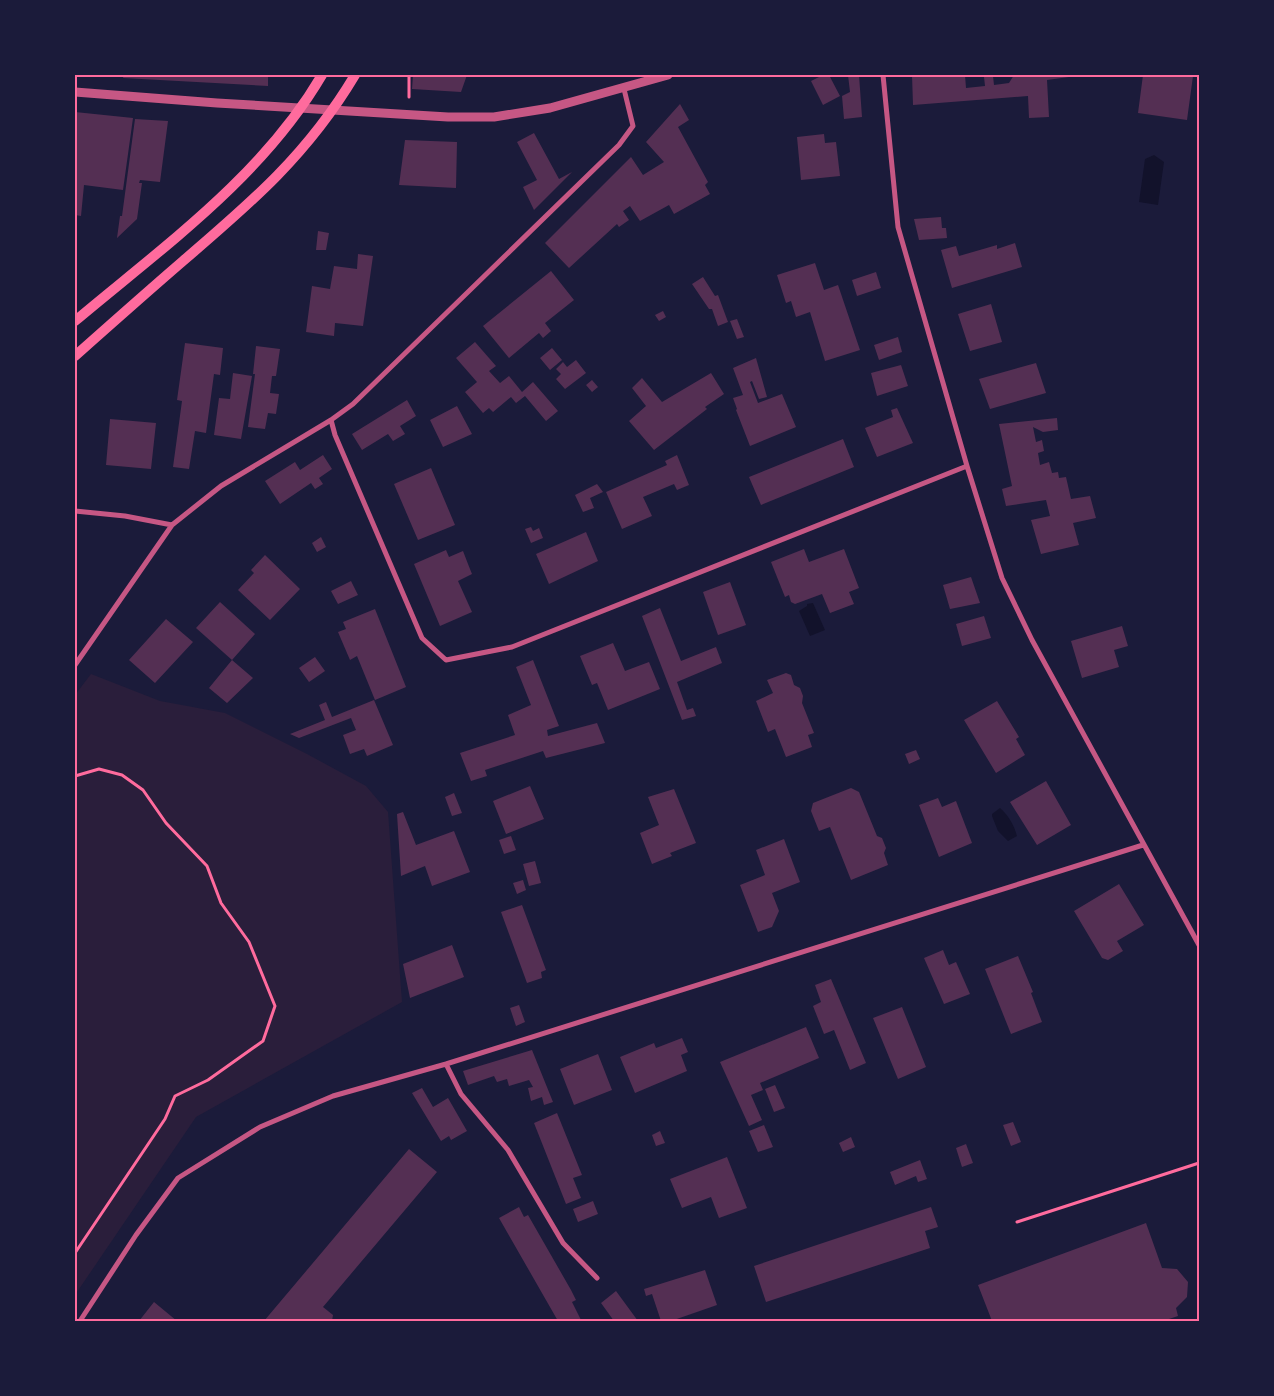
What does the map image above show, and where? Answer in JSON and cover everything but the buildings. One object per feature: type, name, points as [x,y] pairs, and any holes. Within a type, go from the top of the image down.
[{"type":"main road","points":[[75,321],[233,188],[295,118],[322,75]]},
{"type":"main road","points":[[75,356],[260,195],[294,159],[337,104],[355,75]]},
{"type":"street","points":[[75,92],[224,104],[448,117],[494,117],[550,108],[624,89],[668,75]]},
{"type":"street","points":[[883,75],[898,227],[967,466],[1002,578],[1032,640],[1199,945]]},
{"type":"street","points":[[75,664],[172,525],[221,486],[331,420],[352,404],[619,145],[633,126],[624,89]]},
{"type":"street","points":[[331,420],[335,436],[422,638],[446,660],[512,647],[967,466]]},
{"type":"street","points":[[75,511],[125,516],[172,525]]},
{"type":"street","points":[[80,1321],[136,1235],[178,1178],[260,1127],[333,1096],[446,1064],[1143,845]]},
{"type":"street","points":[[446,1064],[461,1094],[508,1150],[563,1244],[597,1278]]},
{"type":"path","points":[[75,776],[99,769],[122,775],[143,790],[166,823],[207,866],[221,903],[249,942],[275,1006],[263,1041],[208,1080],[175,1096],[165,1119],[75,1252]]},
{"type":"path","points":[[1017,1222],[1199,1163]]},
{"type":"shaded area","points":[[1154,155],[1164,162],[1158,205],[1139,202],[1145,159]]},
{"type":"shaded area","points":[[813,603],[825,630],[810,636],[799,611],[807,606],[807,604]]},
{"type":"shaded area","points":[[91,674],[160,701],[225,713],[366,786],[388,812],[402,1002],[196,1117],[75,1295],[75,695]]},
{"type":"shaded area","points":[[1000,808],[1011,821],[1017,836],[1008,841],[998,831],[992,816]]}]
